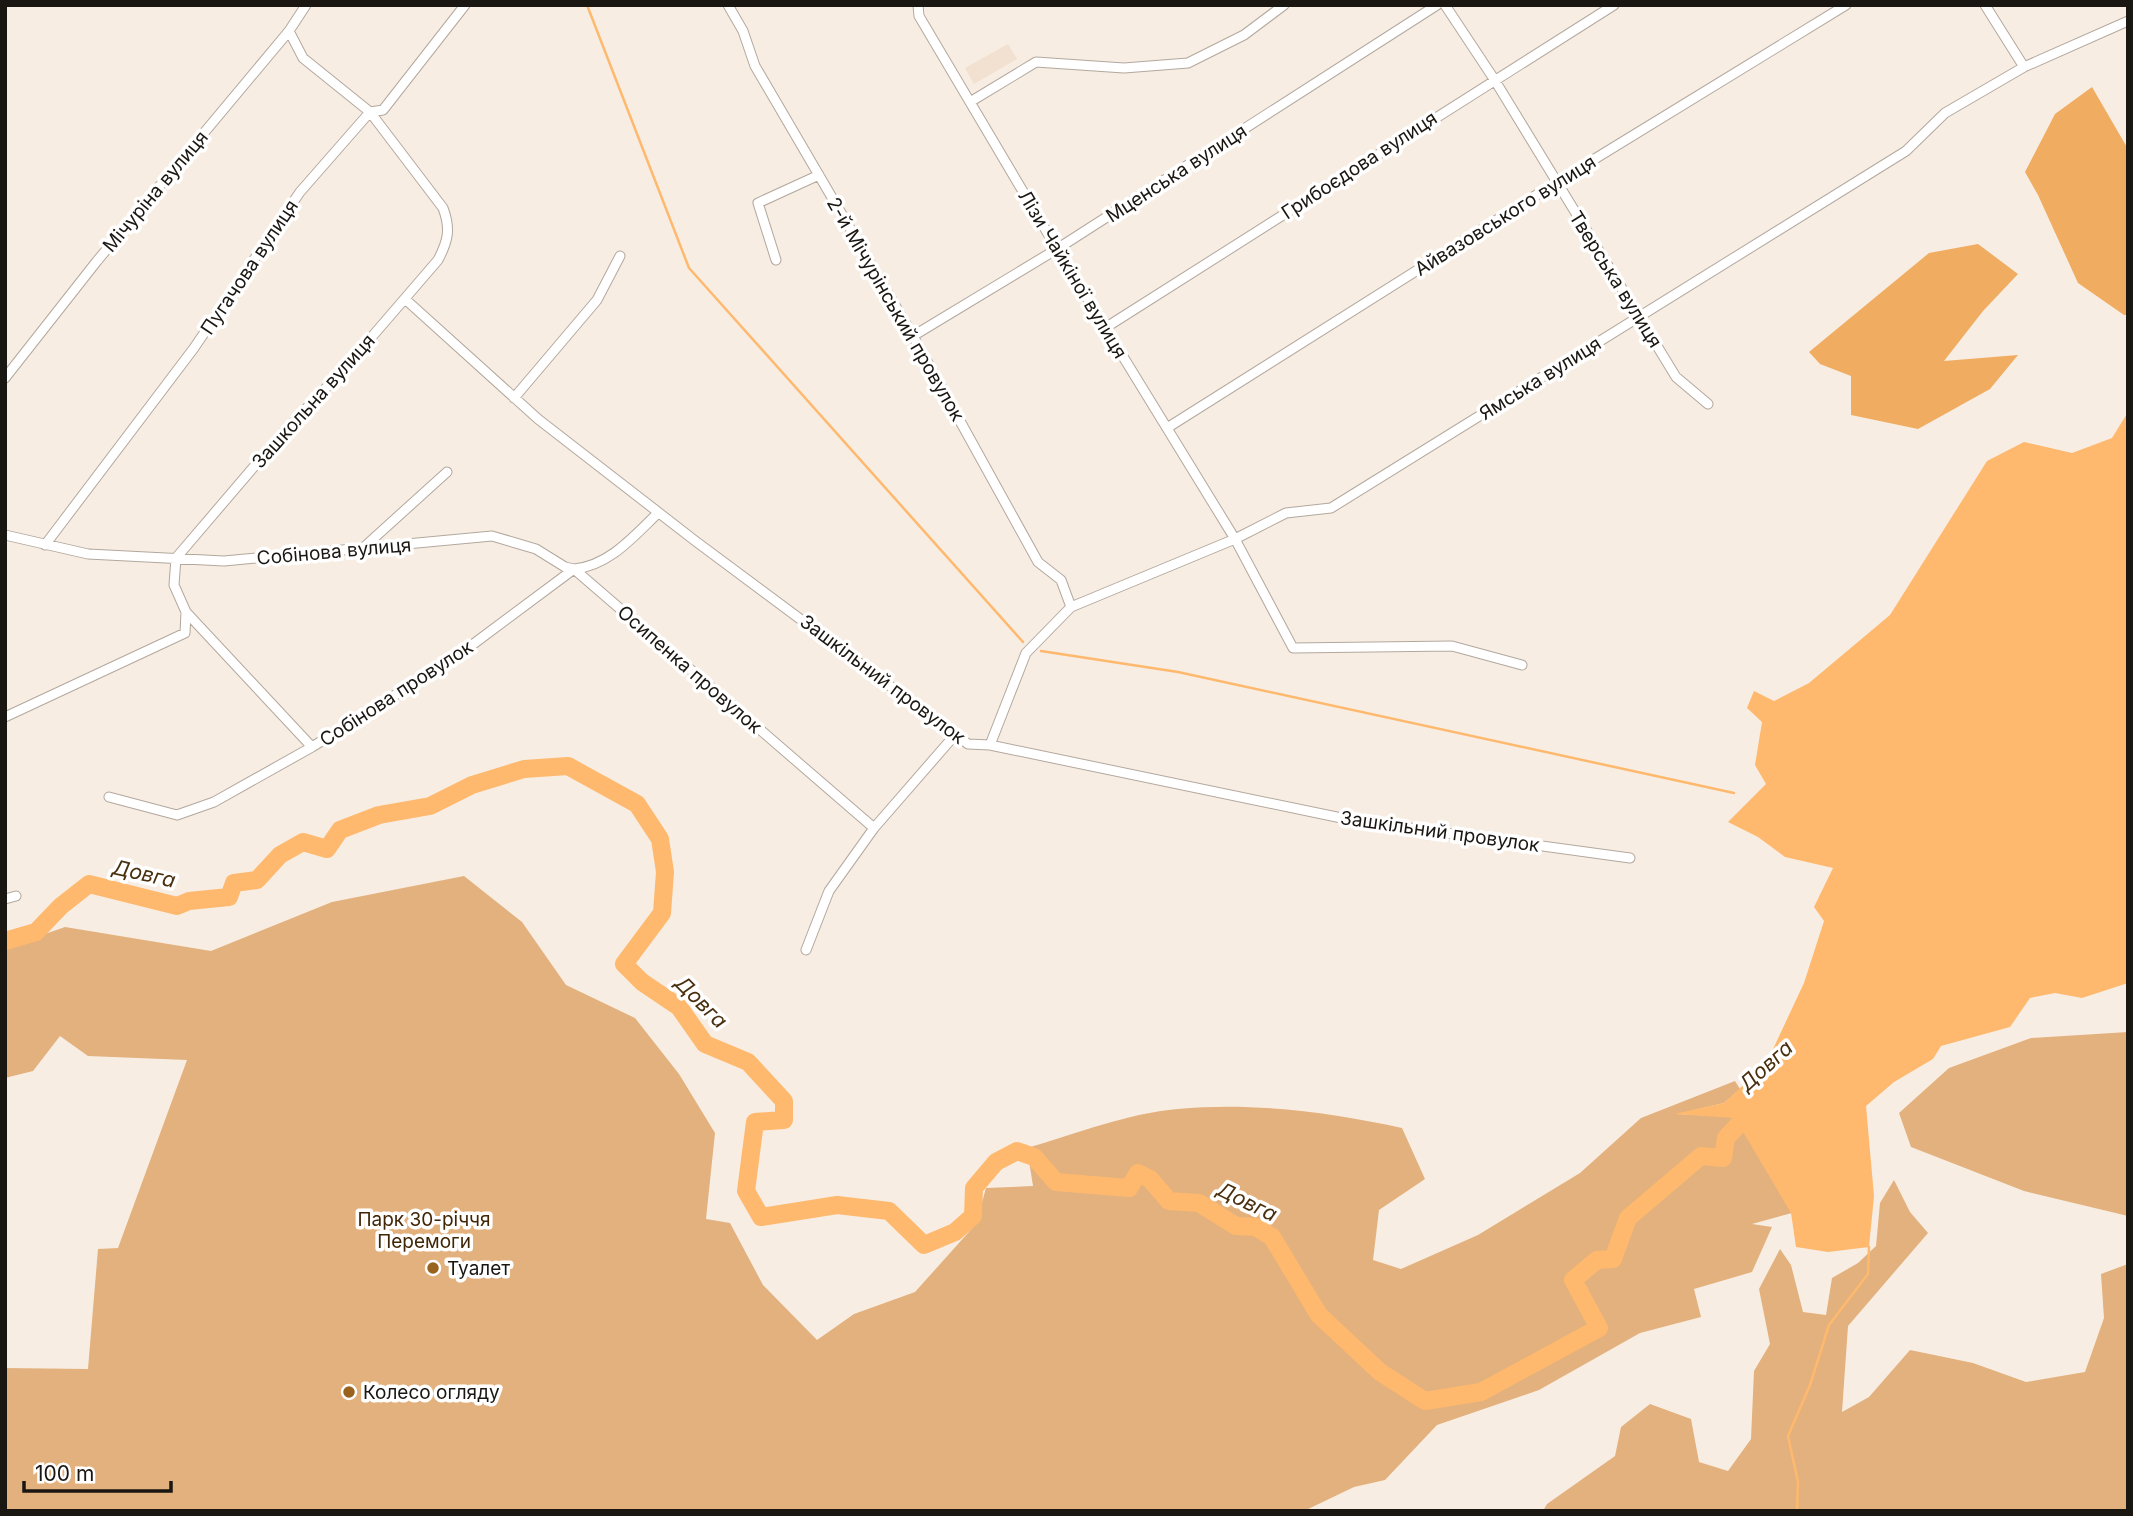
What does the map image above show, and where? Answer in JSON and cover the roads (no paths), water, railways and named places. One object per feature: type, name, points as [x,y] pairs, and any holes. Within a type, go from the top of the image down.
[{"type":"street","name":"Мічуріна вулиця","points":[[5,378],[96,261],[289,30],[306,5]]},
{"type":"street","name":"Пугачова вулиця","points":[[45,545],[80,494],[194,348],[300,192],[370,112],[383,110],[465,5]]},
{"type":"street","name":"2-й Мічурінський провулок","points":[[728,5],[743,31],[755,66],[913,336],[1038,562],[1061,580],[1071,607]]},
{"type":"street","name":"Лізи Чайкіної вулиця","points":[[918,5],[919,16],[1057,249],[1235,538],[1293,648],[1452,646],[1522,665]]},
{"type":"street","points":[[970,102],[1036,62],[1124,68],[1188,63],[1244,35],[1284,5]]},
{"type":"street","name":"Мценська вулиця","points":[[913,336],[1057,249],[1437,5]]},
{"type":"street","name":"Тверська вулиця","points":[[1445,5],[1494,79],[1676,377],[1708,404]]},
{"type":"street","name":"Грибоєдова вулиця","points":[[1105,328],[1614,5]]},
{"type":"street","name":"Айвазовського вулиця","points":[[1167,428],[1557,182],[1846,5]]},
{"type":"street","points":[[1985,5],[2024,67]]},
{"type":"street","name":"Ямська вулиця","points":[[989,745],[1026,653],[1071,607],[1235,538],[1286,513],[1331,508],[1906,151],[1945,113],[2024,67],[2128,21]]},
{"type":"street","points":[[289,30],[303,58],[370,112]]},
{"type":"street","name":"Зашкольна вулиця","points":[[176,558],[281,435],[405,299],[438,260],[447,242],[449,224],[443,208],[370,112]]},
{"type":"street","points":[[776,260],[758,203],[819,176]]},
{"type":"street","points":[[514,398],[597,300],[620,256]]},
{"type":"street","name":"Зашкільний провулок","points":[[405,299],[514,398],[658,513],[968,744],[989,745],[1351,820],[1630,858]]},
{"type":"street","points":[[363,548],[447,472]]},
{"type":"street","name":"Собінова провулок","points":[[109,797],[177,816],[215,802],[313,747],[456,657],[574,569],[596,566],[629,542],[658,513]]},
{"type":"street","points":[[5,536],[88,554],[176,558],[174,585],[186,612],[313,747]]},
{"type":"street","name":"Собінова вулиця","points":[[176,558],[224,561],[492,536]]},
{"type":"street","name":"Осипенка провулок","points":[[492,536],[536,549],[565,567],[574,569],[874,828]]},
{"type":"street","points":[[5,717],[185,633],[186,612]]},
{"type":"street","points":[[806,950],[829,891],[874,828],[954,736]]},
{"type":"street","points":[[5,900],[16,896]]},
{"type":"water","points":[[2128,412],[2128,983],[2082,998],[2055,993],[2030,998],[2010,1027],[1941,1046],[1933,1059],[1894,1082],[1866,1106],[1874,1196],[1869,1247],[1828,1252],[1796,1247],[1791,1213],[1735,1118],[1674,1114],[1724,1103],[1766,1064],[1804,983],[1824,921],[1814,907],[1833,868],[1785,857],[1758,837],[1728,822],[1766,784],[1755,765],[1762,722],[1747,708],[1754,691],[1774,701],[1809,683],[1890,615],[1987,461],[2024,442],[2072,453],[2112,438]]},
{"type":"waterway","points":[[587,5],[689,268],[1023,642]]},
{"type":"waterway","points":[[1041,651],[1178,672],[1734,793]]},
{"type":"waterway","name":"Довга","points":[[5,941],[36,932],[61,906],[89,884],[177,906],[189,901],[229,897],[234,883],[257,880],[280,855],[303,842],[327,849],[340,830],[379,815],[430,806],[472,785],[524,769],[568,766],[637,804],[660,839],[665,872],[662,913],[624,964],[642,982],[679,1007],[705,1044],[748,1062],[784,1101],[784,1120],[755,1122],[746,1191],[761,1217],[837,1205],[889,1211],[924,1245],[955,1232],[973,1216],[974,1188],[996,1162],[1017,1151],[1034,1157],[1056,1182],[1129,1188],[1138,1173],[1150,1179],[1169,1201],[1199,1203],[1236,1226],[1256,1227],[1272,1237],[1319,1315],[1380,1372],[1425,1401],[1481,1392],[1599,1328],[1573,1280],[1597,1260],[1613,1259],[1628,1218],[1701,1156],[1723,1158],[1726,1138],[1756,1106]]},
{"type":"waterway","points":[[1797,1511],[1798,1482],[1788,1436],[1810,1385],[1829,1325],[1868,1274],[1869,1247]]},
{"type":"place","name":"Туалет","points":[[433,1268]]},
{"type":"place","name":"Колесо огляду","points":[[349,1392]]},
{"type":"park label","name":"Парк 30-річчя Перемоги","points":[[424,1230]]}]
